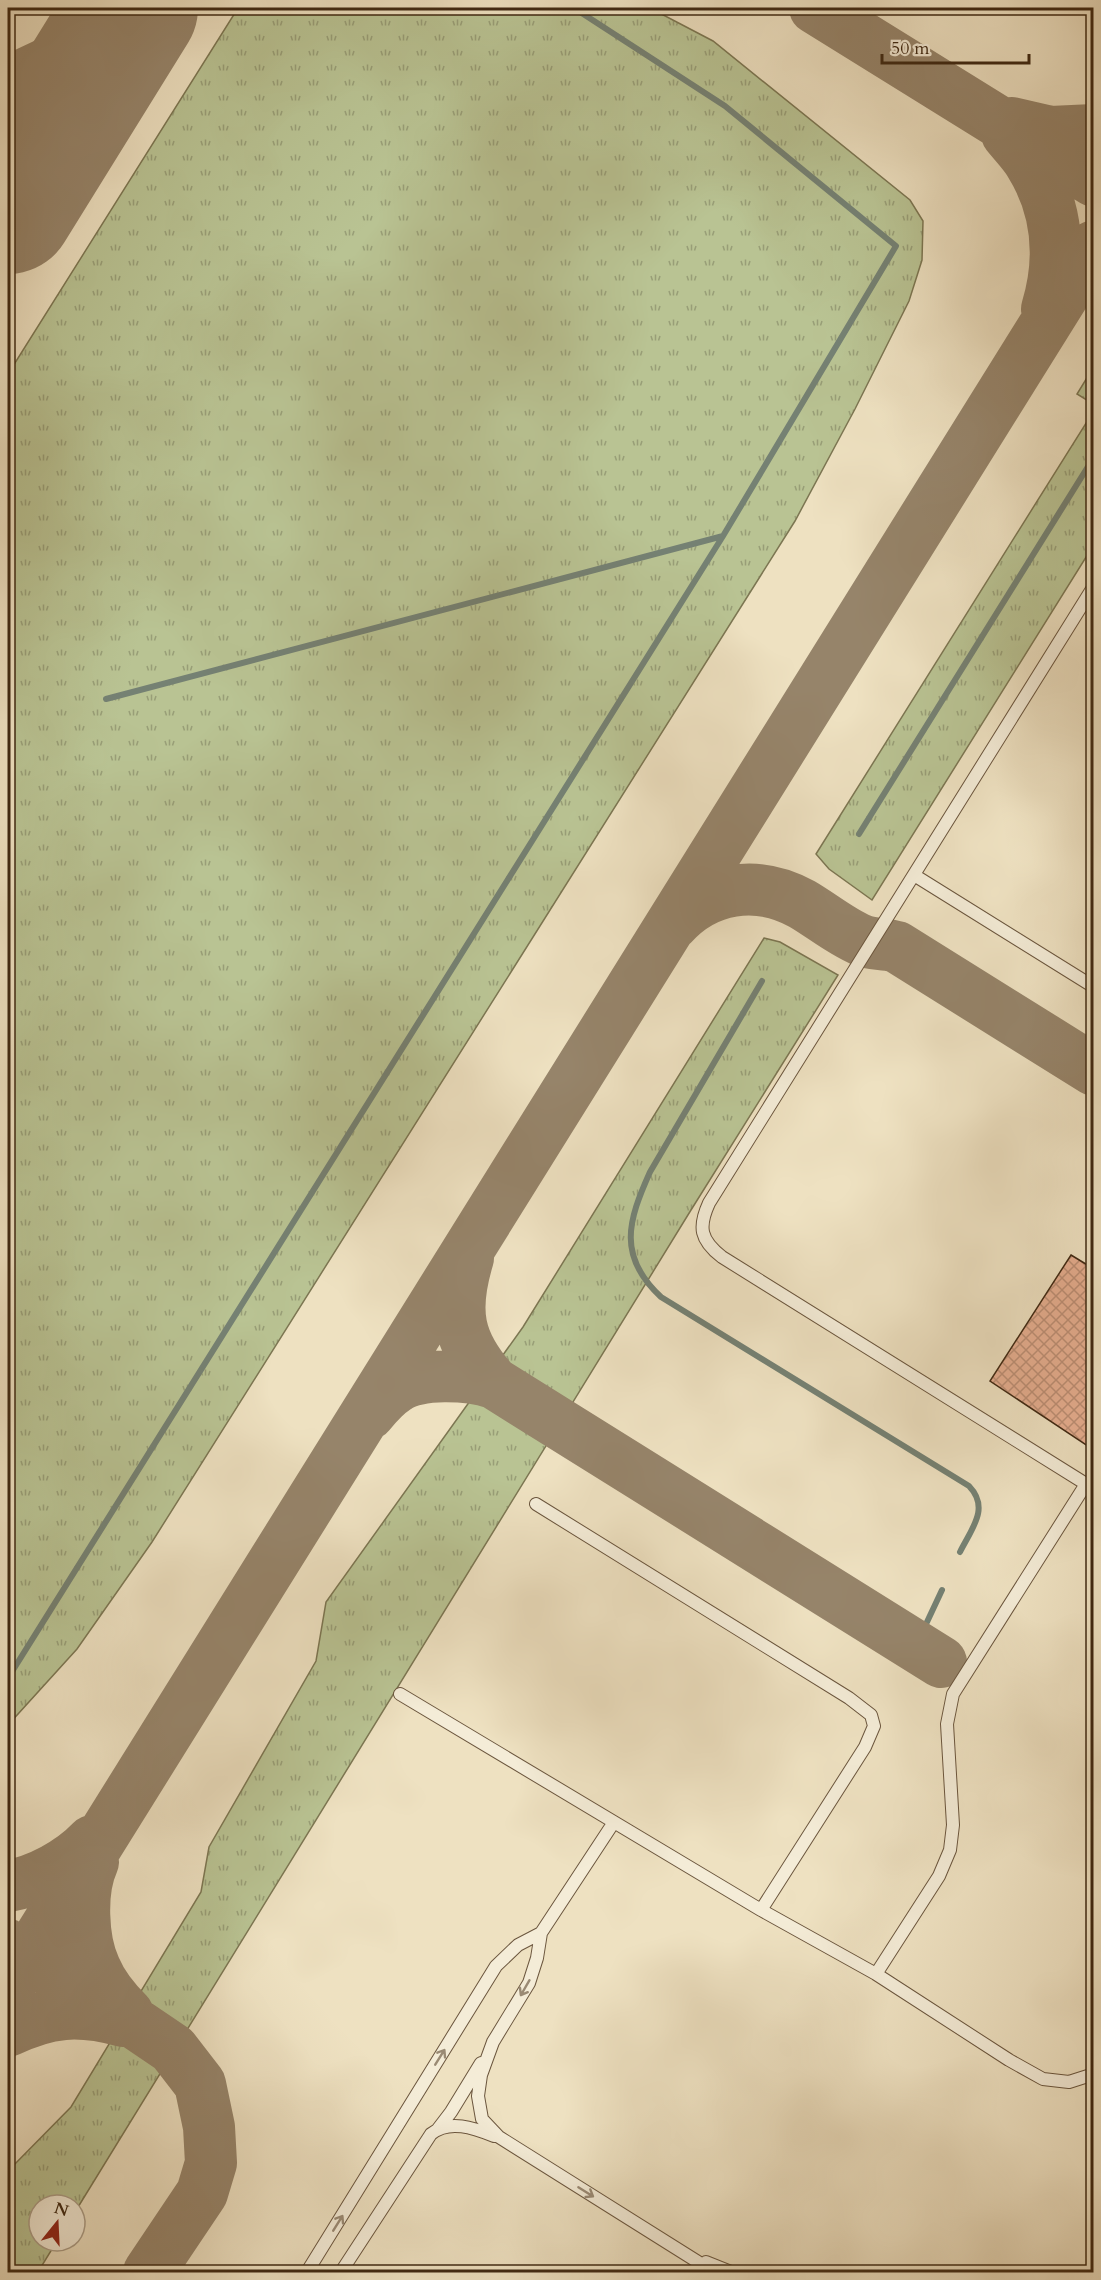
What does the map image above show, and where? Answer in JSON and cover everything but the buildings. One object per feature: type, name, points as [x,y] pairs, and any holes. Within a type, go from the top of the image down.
[{"type":"lane","points":[[876,1974],[939,1876],[950,1850],[953,1825],[947,1715],[953,1694],[1090,1486],[722,1257],[704,1238],[702,1222],[709,1203],[1094,586]]},
{"type":"lane","points":[[914,875],[1094,987]]},
{"type":"lane","points":[[536,1504],[849,1698],[871,1715],[874,1726],[865,1747],[761,1910]]},
{"type":"lane","points":[[400,1694],[761,1910],[876,1974],[1009,2060],[1043,2079],[1069,2082],[1094,2074]]},
{"type":"lane","points":[[341,2272],[423,2148],[451,2112],[494,2042],[529,1983],[542,1933],[614,1822]]},
{"type":"lane","points":[[307,2272],[496,1966],[518,1945],[542,1933]]},
{"type":"lane","points":[[494,2042],[481,2075],[478,2096],[482,2119],[501,2138]]},
{"type":"lane","points":[[439,2127],[475,2128],[501,2138],[714,2272]]},
{"type":"lane","points":[[683,2253],[731,2272]]},
{"type":"lane","points":[[1088,2272],[1094,2267]]},
{"type":"green space","points":[[238,8],[650,8],[713,41],[910,200],[923,221],[922,260],[909,301],[795,521],[152,1542],[77,1649],[8,1725],[8,374]]},
{"type":"green space","points":[[1093,368],[1093,404],[1077,394]]},
{"type":"green space","points":[[1093,412],[1093,546],[872,900],[829,869],[816,854]]},
{"type":"green space","points":[[764,938],[780,942],[838,975],[87,2193],[27,2193],[27,2253],[50,2253],[38,2272],[8,2272],[8,2171],[71,2107],[201,1892],[209,1847],[316,1661],[326,1602],[523,1327]]},
{"type":"waterway","points":[[8,1678],[723,536],[896,246],[725,106],[574,8]]},
{"type":"waterway","points":[[859,834],[1094,457]]},
{"type":"waterway","points":[[106,699],[723,536]]},
{"type":"waterway","points":[[762,981],[650,1172],[632,1222],[632,1252],[647,1282],[661,1297],[969,1486],[975,1494],[979,1510],[974,1526],[960,1552]]},
{"type":"waterway","points":[[927,1622],[942,1590]]},
{"type":"taxiway","points":[[8,82],[59,58],[87,40],[120,8]]},
{"type":"taxiway","points":[[815,8],[1094,181]]},
{"type":"taxiway","points":[[1012,123],[1051,132],[1094,130]]},
{"type":"taxiway","points":[[1007,134],[1028,159],[1047,198],[1052,216],[1056,253],[1052,290],[1047,309]]},
{"type":"taxiway","points":[[8,1988],[1094,246]]},
{"type":"taxiway","points":[[672,925],[700,902],[716,895],[750,890],[767,891],[785,896],[861,940],[897,947],[1094,1070]]},
{"type":"taxiway","points":[[468,1258],[460,1294],[461,1325],[472,1354],[494,1383]]},
{"type":"taxiway","points":[[369,1414],[393,1390],[406,1382],[418,1379],[444,1376],[472,1378],[494,1383],[941,1662]]},
{"type":"taxiway","points":[[8,1886],[31,1880],[53,1870],[74,1857],[92,1841]]},
{"type":"taxiway","points":[[93,1862],[84,1900],[87,1944],[101,1981],[128,2014]]},
{"type":"taxiway","points":[[8,1945],[173,2049],[200,2084],[209,2127],[211,2163],[202,2193],[149,2272]]},
{"type":"taxiway","points":[[8,2031],[37,2019],[64,2014],[92,2015],[123,2021]]},
{"type":"runway","points":[[8,208],[132,8]]}]
